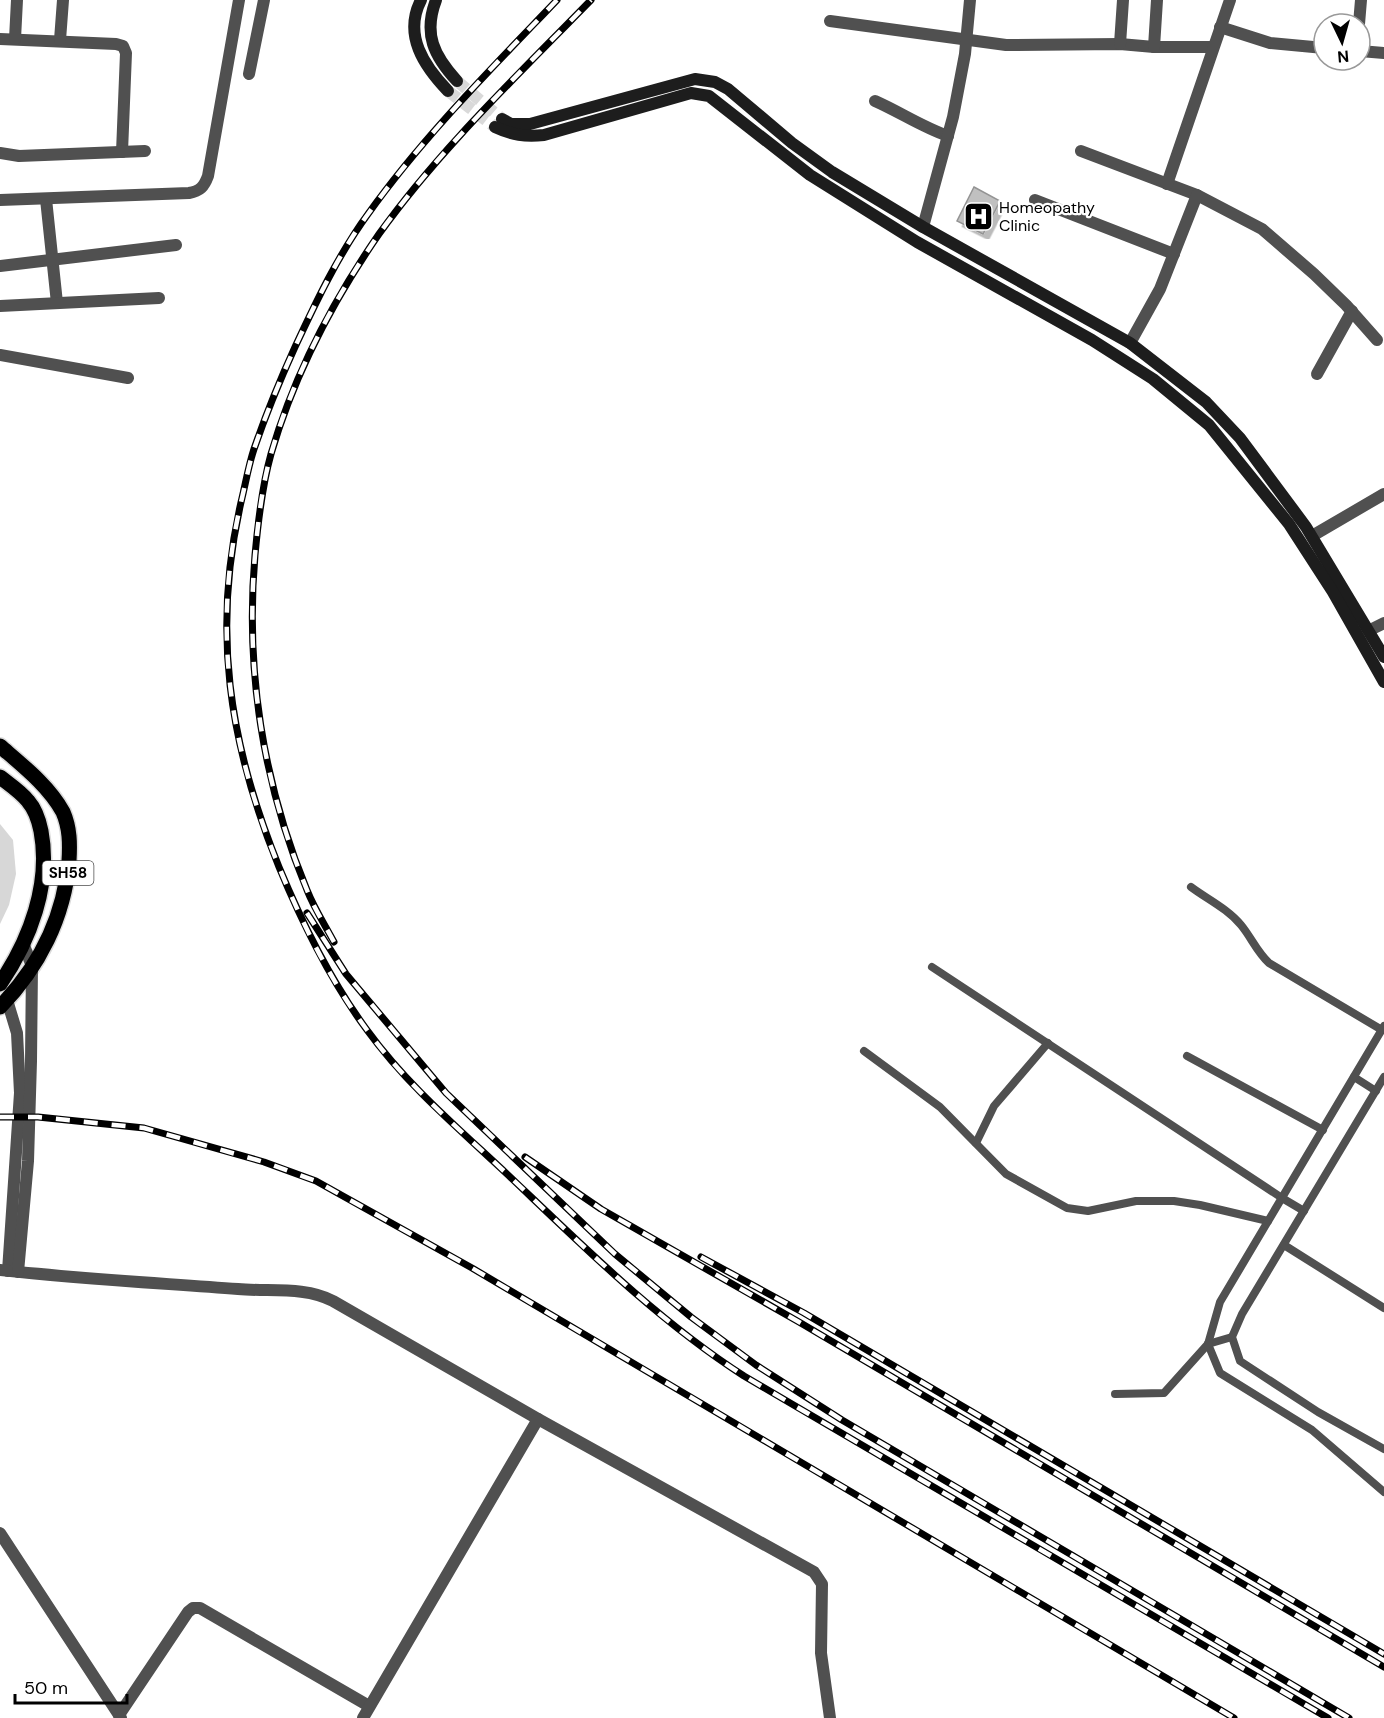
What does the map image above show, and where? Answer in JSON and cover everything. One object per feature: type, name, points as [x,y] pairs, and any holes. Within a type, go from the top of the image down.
[{"type":"main road","points":[[421,0],[414,21],[418,48],[430,72],[448,91]]},
{"type":"main road","points":[[436,0],[429,24],[431,39],[435,53],[457,81]]},
{"type":"main road","points":[[1384,657],[1312,536],[1240,438],[1206,402],[1130,343],[923,227],[832,172],[792,143],[728,89],[706,80],[686,81],[530,124],[498,123],[510,134],[544,135],[691,93],[710,96],[810,175],[917,242],[1092,339],[1153,379],[1209,425],[1289,524],[1333,592],[1384,682]]},
{"type":"main road","name":"SH58","points":[[0,746],[56,801],[64,814],[70,844],[63,900],[58,919],[32,966],[3,1003]]},
{"type":"main road","name":"SH58","points":[[0,777],[29,801],[38,820],[44,845],[44,872],[31,926],[14,963],[0,984]]},
{"type":"street","points":[[15,39],[17,0]]},
{"type":"street","points":[[60,40],[63,0]]},
{"type":"street","points":[[0,200],[189,194],[198,191],[205,185],[239,0]]},
{"type":"street","points":[[249,74],[264,0]]},
{"type":"street","points":[[923,227],[948,136],[963,67],[970,0]]},
{"type":"street","points":[[1120,44],[1123,0]]},
{"type":"street","points":[[1154,47],[1157,0]]},
{"type":"street","points":[[1167,184],[1230,0]]},
{"type":"street","points":[[830,21],[1020,46],[1120,44],[1154,47],[1213,47]]},
{"type":"street","points":[[1220,27],[1270,43],[1312,47]]},
{"type":"street","points":[[0,39],[60,40],[123,46],[126,53],[122,152]]},
{"type":"street","points":[[875,101],[927,129],[948,136]]},
{"type":"street","points":[[0,153],[19,156],[145,151]]},
{"type":"street","points":[[1081,151],[1197,195],[1262,229],[1352,311],[1377,340]]},
{"type":"street","points":[[1130,343],[1160,289],[1197,195]]},
{"type":"street","points":[[46,199],[57,303]]},
{"type":"street","points":[[1035,200],[1174,254]]},
{"type":"street","points":[[0,266],[176,245]]},
{"type":"street","points":[[0,306],[159,298]]},
{"type":"street","points":[[1317,374],[1352,311]]},
{"type":"street","points":[[0,356],[128,378]]},
{"type":"street","points":[[1312,536],[1384,494]]},
{"type":"street","points":[[1370,630],[1384,623]]},
{"type":"street","points":[[9,1271],[30,1102],[32,966],[23,943]]},
{"type":"street","points":[[3,1003],[17,1033],[20,1093],[9,1271]]},
{"type":"street","points":[[9,1271],[314,1293],[333,1301],[538,1419],[814,1572],[822,1584],[822,1664],[830,1718]]},
{"type":"street","points":[[363,1718],[538,1419]]},
{"type":"street","points":[[0,1533],[92,1677],[120,1716],[188,1612],[193,1608],[200,1608],[369,1706]]},
{"type":"lane","points":[[1116,1394],[1164,1393],[1208,1344],[1220,1302],[1383,1028],[1269,963],[1261,956],[1234,917],[1191,887]]},
{"type":"lane","points":[[932,967],[1304,1211]]},
{"type":"lane","points":[[976,1143],[994,1106],[1048,1043]]},
{"type":"lane","points":[[864,1052],[940,1107],[998,1168],[1068,1208],[1088,1211],[1136,1201],[1174,1201],[1268,1221]]},
{"type":"lane","points":[[1187,1056],[1323,1130]]},
{"type":"lane","points":[[1354,1077],[1376,1091]]},
{"type":"lane","points":[[1384,1077],[1242,1314],[1232,1337],[1240,1361],[1318,1412],[1384,1449]]},
{"type":"lane","points":[[1284,1245],[1384,1308]]},
{"type":"lane","points":[[1208,1344],[1232,1337]]},
{"type":"lane","points":[[1208,1344],[1220,1373],[1312,1430],[1384,1492]]},
{"type":"shaded area","points":[[0,824],[13,840],[16,874],[9,905],[0,924]]},
{"type":"building","points":[[974,187],[1000,201],[983,234],[957,221]]},
{"type":"tunnel","points":[[457,81],[502,119]]},
{"type":"tunnel","points":[[448,91],[495,127]]},
{"type":"railway","points":[[557,0],[411,158],[357,230],[328,279],[295,347],[252,455],[233,546],[228,594],[227,640],[230,686],[237,731],[248,776],[279,867],[298,910],[341,992],[382,1050],[416,1088],[592,1254],[681,1331],[744,1376],[1328,1718]]},
{"type":"railway","points":[[334,942],[310,897],[279,809],[261,726],[255,683],[253,641],[255,555],[265,479],[271,454],[291,396],[316,340],[346,286],[379,234],[454,142],[591,0]]},
{"type":"railway","points":[[307,913],[346,974],[446,1093],[615,1254],[691,1317],[756,1365],[842,1420],[1349,1718]]},
{"type":"railway","points":[[0,1117],[38,1117],[144,1128],[264,1162],[316,1181],[472,1268],[1234,1718]]},
{"type":"railway","points":[[525,1157],[601,1209],[799,1322],[1384,1667]]},
{"type":"railway","points":[[701,1257],[804,1313],[1384,1654]]},
{"type":"place","name":"Homeopathy Clinic","points":[[978,216]]}]
